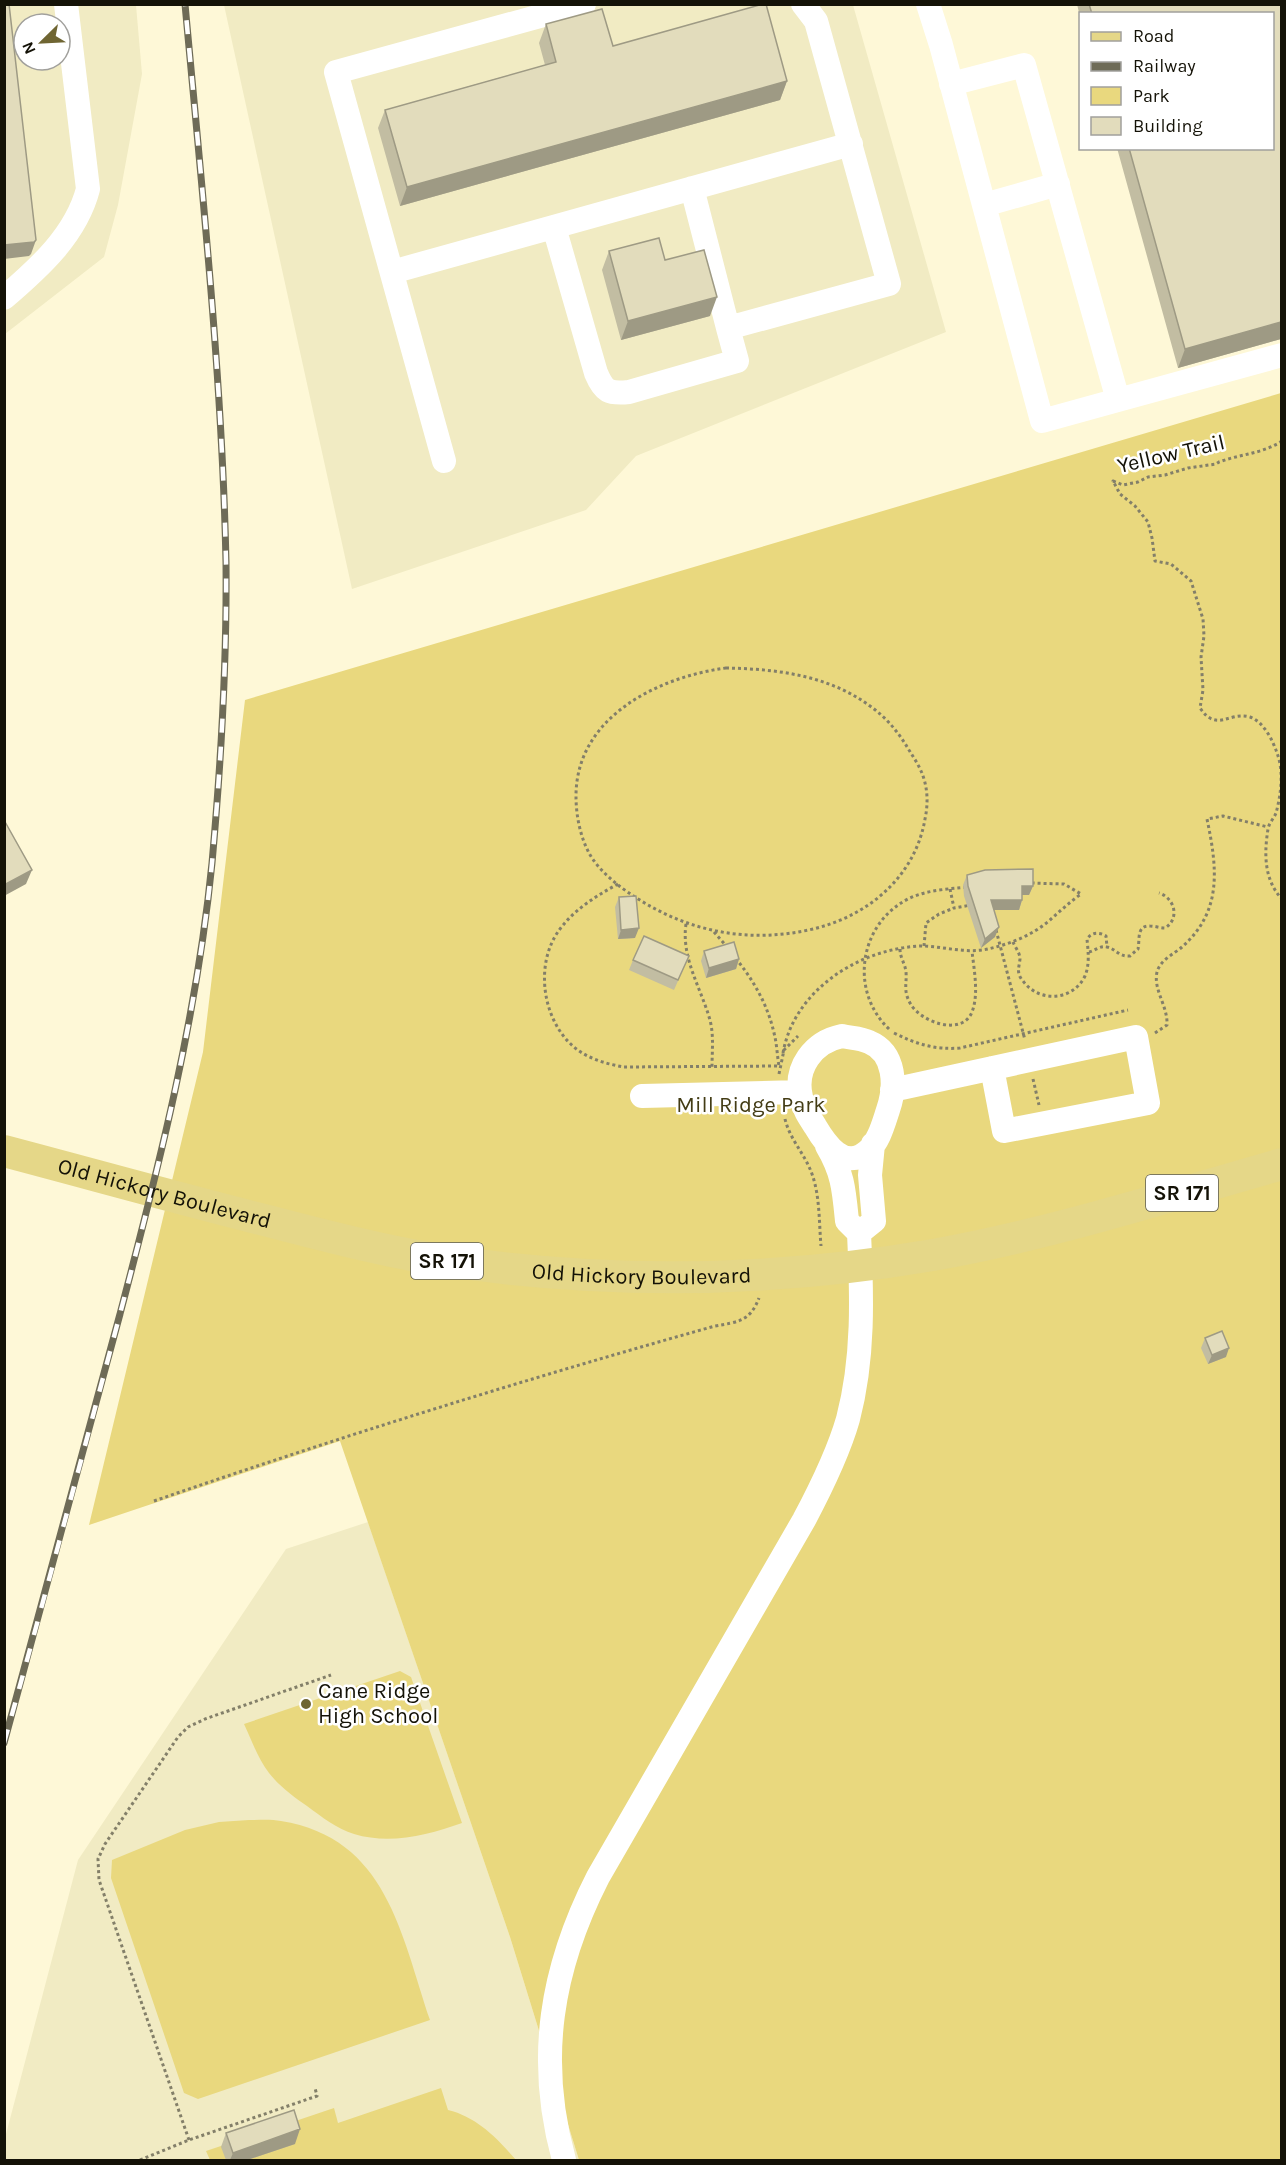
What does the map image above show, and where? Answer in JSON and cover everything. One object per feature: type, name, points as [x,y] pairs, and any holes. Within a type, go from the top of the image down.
[{"type":"main road","name":"Old Hickory Boulevard","points":[[4,1151],[368,1247],[476,1265],[637,1276],[723,1278],[861,1266],[933,1255],[1031,1234],[1281,1164]]},
{"type":"street","points":[[4,298],[46,262],[83,209],[88,189],[66,4]]},
{"type":"street","points":[[444,461],[336,72],[584,4]]},
{"type":"street","points":[[728,328],[890,284],[816,21],[803,4]]},
{"type":"street","points":[[928,4],[1042,421],[1281,355]]},
{"type":"street","points":[[951,84],[1024,65],[1118,400]]},
{"type":"street","points":[[392,272],[851,144]]},
{"type":"street","points":[[984,205],[1058,184]]},
{"type":"street","points":[[554,227],[600,383],[607,391],[630,392],[736,361],[692,188]]},
{"type":"street","points":[[564,2160],[553,2108],[550,2041],[554,2008],[568,1944],[575,1925],[598,1877],[804,1520],[838,1449],[847,1421],[857,1374],[862,1318],[859,1233],[847,1221],[843,1181],[837,1163],[806,1112],[800,1092],[800,1077],[808,1057],[826,1041],[842,1036],[868,1042],[880,1050],[888,1061],[892,1074],[891,1102],[882,1128],[873,1144],[862,1154],[850,1157],[836,1153],[827,1146]]},
{"type":"street","points":[[892,1090],[992,1068],[1136,1037],[1148,1103],[1004,1131],[992,1068]]},
{"type":"street","points":[[642,1096],[800,1092]]},
{"type":"street","points":[[859,1233],[874,1221],[870,1175],[873,1144]]},
{"type":"path","name":"Yellow Trail","points":[[1281,441],[1249,455],[1242,455],[1216,464],[1148,477],[1138,482],[1123,484],[1113,482],[1120,494],[1135,506],[1148,522],[1155,561],[1171,564],[1187,576],[1193,586],[1204,627],[1201,657],[1203,699],[1200,708],[1210,718],[1217,721],[1250,717],[1266,731],[1279,756],[1281,785],[1275,815],[1268,827],[1266,867],[1269,882],[1281,899]]},
{"type":"path","points":[[726,668],[784,672],[819,680],[869,705],[892,724],[923,775],[928,803],[923,829],[913,858],[898,879],[881,896],[862,910],[836,923],[783,934],[713,932],[686,924],[650,907],[618,884],[595,861],[582,837],[576,813],[576,784],[581,759],[597,732],[626,704],[674,680],[706,670],[726,668]]},
{"type":"path","points":[[1136,1037],[1155,1034],[1167,1025],[1166,1008],[1156,985],[1160,964],[1195,936],[1207,913],[1215,889],[1215,866],[1207,819],[1223,816],[1268,827]]},
{"type":"path","points":[[783,1053],[789,1031],[810,1000],[836,974],[865,958],[900,949],[924,947],[972,951],[1000,946],[1013,942],[1041,926],[1082,894],[1064,884],[1022,883]]},
{"type":"path","points":[[618,884],[591,900],[574,914],[552,942],[546,961],[546,992],[555,1023],[564,1038],[575,1049],[608,1064],[639,1068],[779,1066],[774,1033],[768,1014],[759,993],[734,956]]},
{"type":"path","points":[[976,886],[917,895],[895,907],[870,937],[863,974],[871,1006],[880,1021],[894,1033],[909,1041],[943,1050],[1128,1010]]},
{"type":"path","points":[[950,889],[954,908]]},
{"type":"path","points":[[1089,952],[1099,947],[1107,947],[1121,955],[1130,956],[1138,949],[1139,932],[1142,929],[1150,926],[1162,929],[1170,925],[1174,918],[1174,909],[1167,896],[1159,893]]},
{"type":"path","points":[[924,947],[926,923],[954,908],[972,905]]},
{"type":"path","points":[[686,924],[684,938],[686,953],[710,1018],[713,1035],[713,1094]]},
{"type":"path","points":[[995,926],[1024,1034],[1040,1111]]},
{"type":"path","points":[[713,932],[729,949]]},
{"type":"path","points":[[1013,942],[1020,957],[1017,969],[1023,982],[1034,991],[1053,998],[1065,995],[1076,987],[1086,972],[1089,952],[1087,939],[1093,934],[1101,933],[1106,936],[1107,947]]},
{"type":"path","points":[[900,949],[906,971],[904,987],[910,1004],[927,1020],[950,1024],[966,1020],[972,1013],[975,1002],[972,951]]},
{"type":"path","points":[[154,1501],[451,1402],[715,1326],[739,1322],[749,1316],[756,1306],[769,1275]]},
{"type":"path","points":[[189,2140],[99,1880],[98,1859],[105,1844],[171,1746],[188,1727],[331,1675]]},
{"type":"path","points":[[141,2160],[189,2140],[317,2096],[315,2088]]},
{"type":"shaded area","points":[[5,5],[136,5],[142,74],[118,205],[104,257],[5,334]]},
{"type":"shaded area","points":[[224,5],[853,5],[946,332],[636,456],[586,510],[352,589]]},
{"type":"shaded area","name":"Cane Ridge High School","points":[[368,1522],[510,1937],[579,2160],[5,2160],[5,2138],[78,1860],[286,1549]]},
{"type":"green space","name":"Mill Ridge Park","points":[[1281,393],[1281,2160],[579,2160],[510,1937],[340,1441],[89,1525],[203,1052],[245,700]]},
{"type":"green space","points":[[400,1671],[411,1677],[462,1823],[395,1839],[354,1834],[330,1822],[278,1783],[255,1750],[244,1724]]},
{"type":"green space","points":[[277,1820],[317,1831],[345,1847],[367,1869],[384,1895],[398,1924],[430,2020],[198,2099],[184,2093],[111,1878],[112,1860],[185,1830],[219,1822]]},
{"type":"green space","points":[[441,2088],[448,2110],[477,2123],[494,2136],[516,2160],[210,2160],[206,2151],[334,2108],[338,2123]]},
{"type":"building","points":[[4,4],[9,4],[12,30],[12,72],[17,72],[36,240],[4,245]]},
{"type":"building","points":[[766,4],[787,81],[407,187],[385,110],[556,62],[546,24],[602,9],[613,46]]},
{"type":"building","points":[[1089,4],[1281,4],[1281,322],[1185,349],[1130,150],[1274,150],[1274,12],[1091,12]]},
{"type":"building","points":[[659,238],[665,260],[704,250],[717,297],[628,321],[609,251]]},
{"type":"building","points":[[4,820],[32,870],[4,885]]},
{"type":"building","points":[[1033,869],[1033,886],[1022,886],[1022,900],[991,900],[999,927],[985,939],[968,886],[967,875],[985,870]]},
{"type":"building","points":[[636,896],[639,928],[621,930],[619,897]]},
{"type":"building","points":[[644,936],[689,956],[678,980],[633,960]]},
{"type":"building","points":[[734,942],[739,959],[709,968],[704,951]]},
{"type":"building","points":[[1222,1331],[1229,1348],[1212,1355],[1205,1338]]},
{"type":"building","points":[[294,2110],[300,2129],[233,2153],[226,2133]]},
{"type":"railway","points":[[4,1743],[149,1203],[187,1034],[212,863],[226,637],[224,492],[216,353],[185,4]]},
{"type":"place","name":"Cane Ridge High School","points":[[306,1704]]}]
